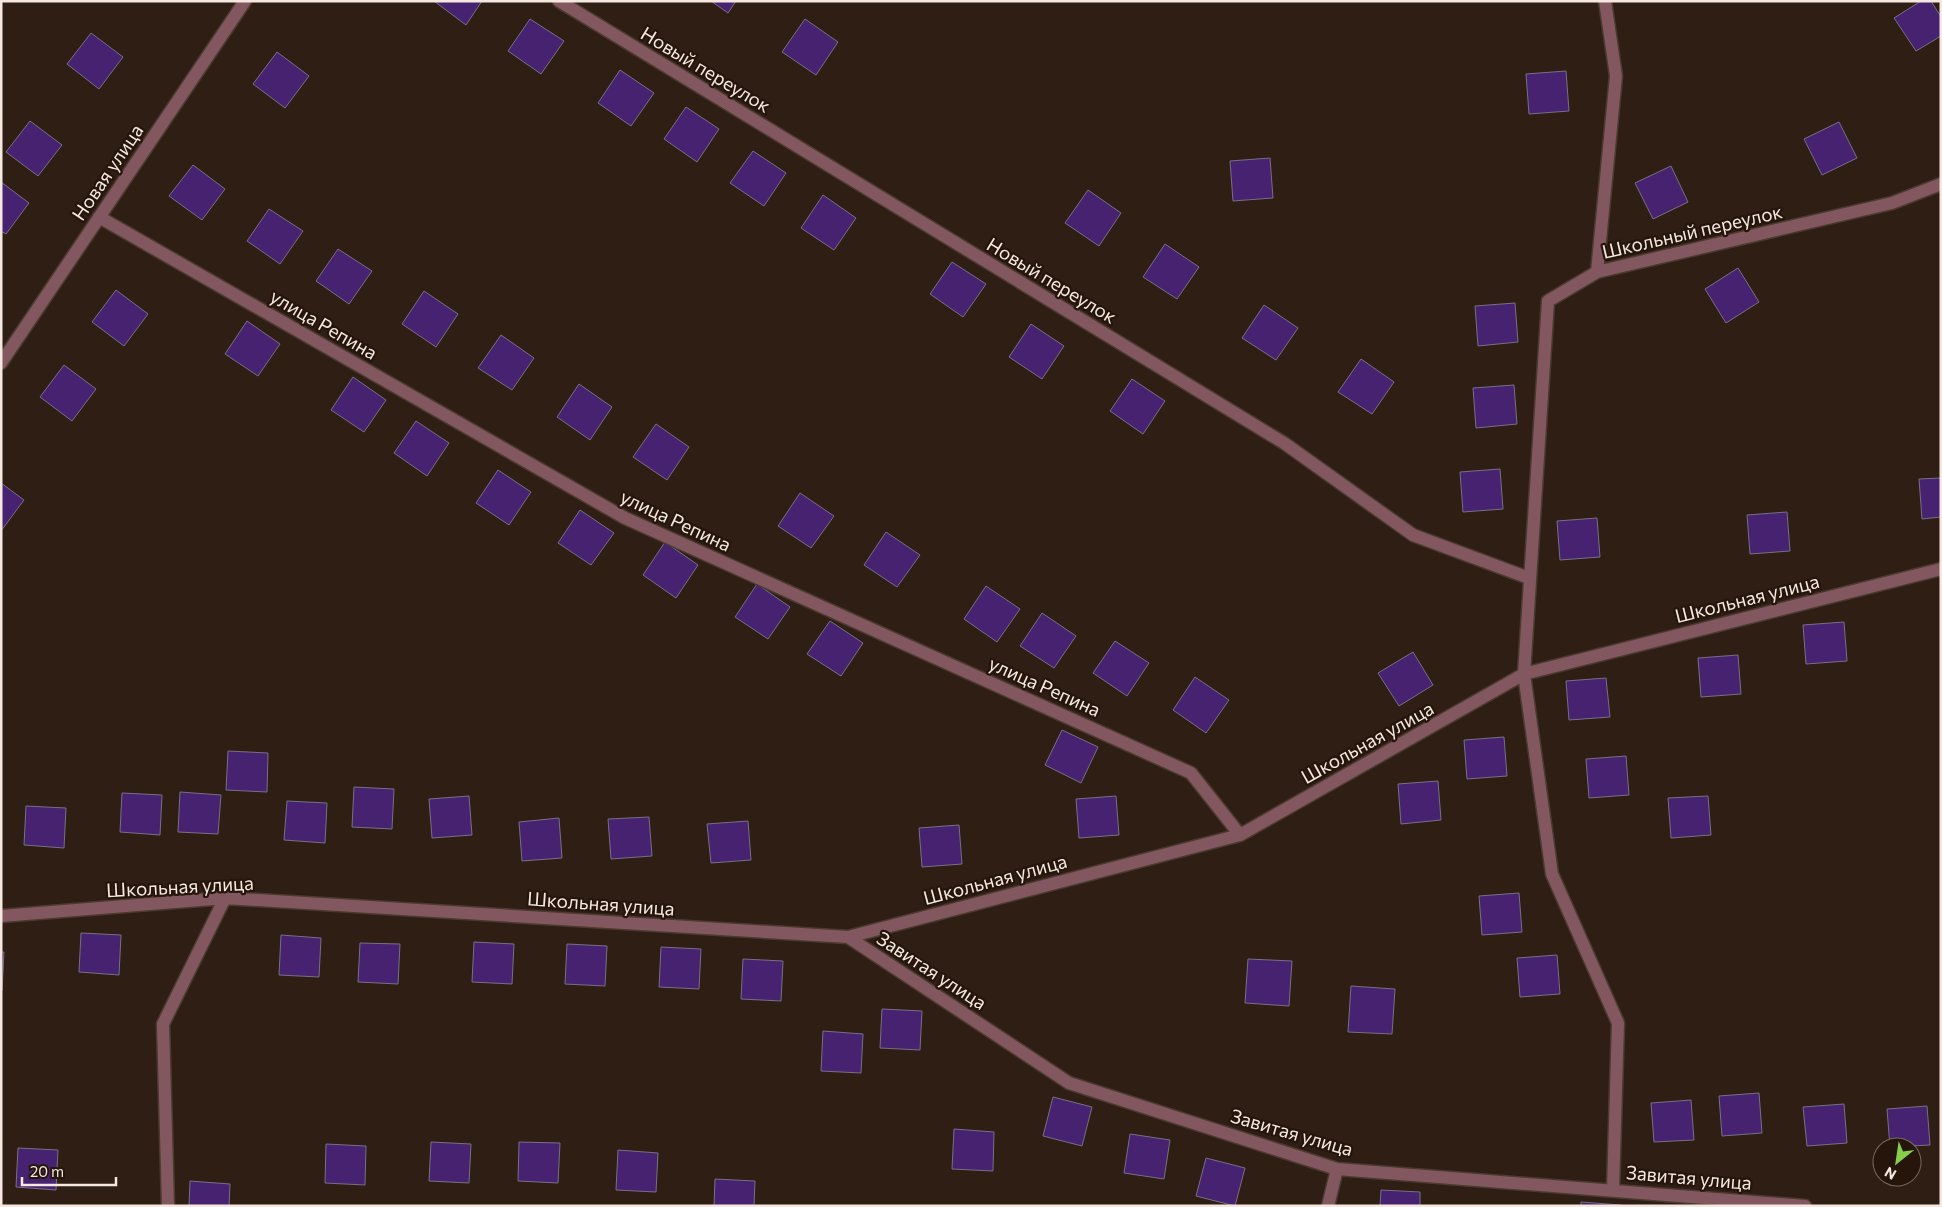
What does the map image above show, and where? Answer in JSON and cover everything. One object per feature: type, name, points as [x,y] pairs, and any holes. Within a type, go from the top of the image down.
[{"type":"street","name":"Новая улица","points":[[1,363],[245,1]]},
{"type":"street","name":"Новый переулок","points":[[559,1],[1284,443],[1413,535],[1530,578]]},
{"type":"street","name":"Школьный переулок","points":[[1605,1],[1616,76],[1597,272],[1892,203],[1941,184]]},
{"type":"street","name":"улица Репина","points":[[100,217],[625,518],[1191,773],[1240,835]]},
{"type":"street","points":[[1597,272],[1548,301],[1524,674],[1552,874],[1618,1023],[1613,1190]]},
{"type":"street","name":"Школьная улица","points":[[1,916],[225,898],[848,937],[1240,835],[1524,674],[1941,569]]},
{"type":"street","points":[[168,1206],[163,1024],[225,898]]},
{"type":"street","name":"Завитая улица","points":[[848,937],[1069,1082],[1338,1169],[1805,1206]]},
{"type":"street","points":[[1328,1206],[1338,1169]]},
{"type":"building","points":[[434,1],[482,1],[466,25]]},
{"type":"building","points":[[711,1],[736,1],[728,13]]},
{"type":"building","points":[[1921,1],[1931,1],[1941,17],[1941,36],[1916,51],[1894,18]]},
{"type":"building","points":[[530,19],[564,41],[541,74],[508,51]]},
{"type":"building","points":[[805,19],[838,42],[816,75],[782,52]]},
{"type":"building","points":[[91,33],[123,57],[99,89],[67,64]]},
{"type":"building","points":[[277,52],[309,76],[285,108],[253,84]]},
{"type":"building","points":[[620,70],[654,93],[631,126],[598,103]]},
{"type":"building","points":[[1566,71],[1569,111],[1529,114],[1526,74]]},
{"type":"building","points":[[686,107],[719,129],[697,162],[664,139]]},
{"type":"building","points":[[30,121],[62,145],[38,176],[6,152]]},
{"type":"building","points":[[1839,122],[1857,158],[1822,175],[1804,139]]},
{"type":"building","points":[[753,151],[786,173],[764,206],[730,183]]},
{"type":"building","points":[[1270,158],[1273,198],[1233,201],[1230,161]]},
{"type":"building","points":[[193,165],[225,189],[202,220],[169,196]]},
{"type":"building","points":[[1671,166],[1688,202],[1653,219],[1635,183]]},
{"type":"building","points":[[1,182],[29,203],[6,234],[1,231]]},
{"type":"building","points":[[1088,190],[1121,213],[1099,246],[1065,223]]},
{"type":"building","points":[[823,195],[856,218],[834,250],[801,228]]},
{"type":"building","points":[[269,209],[303,231],[280,264],[247,241]]},
{"type":"building","points":[[1165,244],[1199,267],[1177,299],[1143,277]]},
{"type":"building","points":[[338,249],[372,271],[349,304],[316,281]]},
{"type":"building","points":[[952,262],[986,284],[963,317],[930,294]]},
{"type":"building","points":[[1738,268],[1759,302],[1726,323],[1705,289]]},
{"type":"building","points":[[116,290],[148,314],[124,346],[92,322]]},
{"type":"building","points":[[424,291],[458,314],[436,347],[402,324]]},
{"type":"building","points":[[1515,303],[1518,342],[1478,346],[1475,306]]},
{"type":"building","points":[[1264,305],[1298,328],[1276,360],[1242,338]]},
{"type":"building","points":[[247,321],[280,344],[258,376],[225,354]]},
{"type":"building","points":[[1031,324],[1064,346],[1042,379],[1009,357]]},
{"type":"building","points":[[501,335],[534,358],[512,390],[478,368]]},
{"type":"building","points":[[1361,359],[1394,382],[1372,414],[1338,392]]},
{"type":"building","points":[[64,365],[96,389],[72,421],[40,397]]},
{"type":"building","points":[[353,377],[386,400],[364,432],[331,410]]},
{"type":"building","points":[[1132,379],[1165,401],[1143,434],[1110,411]]},
{"type":"building","points":[[579,384],[612,407],[590,440],[557,417]]},
{"type":"building","points":[[1514,385],[1517,424],[1476,428],[1473,388]]},
{"type":"building","points":[[416,421],[449,443],[427,476],[394,453]]},
{"type":"building","points":[[656,424],[689,447],[667,480],[633,457]]},
{"type":"building","points":[[1500,469],[1503,509],[1463,512],[1460,472]]},
{"type":"building","points":[[498,470],[531,492],[509,525],[476,503]]},
{"type":"building","points":[[1941,478],[1941,517],[1922,519],[1919,479]]},
{"type":"building","points":[[1,483],[24,500],[1,531]]},
{"type":"building","points":[[800,493],[834,516],[811,548],[778,526]]},
{"type":"building","points":[[580,510],[614,533],[591,565],[558,543]]},
{"type":"building","points":[[1787,512],[1790,551],[1750,554],[1747,515]]},
{"type":"building","points":[[1597,518],[1600,557],[1560,560],[1557,521]]},
{"type":"building","points":[[886,532],[920,555],[897,587],[864,565]]},
{"type":"building","points":[[665,542],[698,565],[676,598],[643,575]]},
{"type":"building","points":[[757,584],[790,607],[768,639],[735,617]]},
{"type":"building","points":[[986,586],[1020,609],[997,642],[964,619]]},
{"type":"building","points":[[1042,613],[1076,636],[1054,668],[1020,646]]},
{"type":"building","points":[[830,621],[863,643],[841,676],[807,654]]},
{"type":"building","points":[[1844,622],[1847,661],[1806,664],[1803,625]]},
{"type":"building","points":[[1115,641],[1149,663],[1127,696],[1093,673]]},
{"type":"building","points":[[1413,652],[1433,685],[1399,706],[1378,673]]},
{"type":"building","points":[[1738,655],[1741,694],[1701,697],[1698,658]]},
{"type":"building","points":[[1195,677],[1229,700],[1206,733],[1173,710]]},
{"type":"building","points":[[1606,678],[1610,717],[1569,720],[1566,681]]},
{"type":"building","points":[[1062,730],[1098,747],[1081,783],[1045,765]]},
{"type":"building","points":[[1504,737],[1507,776],[1467,779],[1464,740]]},
{"type":"building","points":[[228,751],[268,753],[267,792],[226,790]]},
{"type":"building","points":[[1626,756],[1629,795],[1589,798],[1586,759]]},
{"type":"building","points":[[1438,781],[1441,820],[1401,824],[1398,784]]},
{"type":"building","points":[[354,787],[394,789],[392,829],[352,827]]},
{"type":"building","points":[[180,792],[221,795],[218,834],[178,832]]},
{"type":"building","points":[[122,793],[162,795],[160,835],[120,832]]},
{"type":"building","points":[[469,796],[472,835],[432,838],[429,799]]},
{"type":"building","points":[[1116,796],[1119,835],[1079,838],[1076,799]]},
{"type":"building","points":[[1708,796],[1711,835],[1671,838],[1668,798]]},
{"type":"building","points":[[287,801],[327,803],[325,843],[284,840]]},
{"type":"building","points":[[26,806],[66,808],[64,848],[24,845]]},
{"type":"building","points":[[649,817],[652,856],[611,859],[608,819]]},
{"type":"building","points":[[559,818],[562,858],[522,861],[519,822]]},
{"type":"building","points":[[748,821],[751,860],[711,863],[707,824]]},
{"type":"building","points":[[959,825],[962,864],[922,867],[919,828]]},
{"type":"building","points":[[1519,893],[1522,932],[1482,935],[1479,896]]},
{"type":"building","points":[[81,933],[121,935],[119,975],[79,972]]},
{"type":"building","points":[[281,935],[321,938],[319,977],[279,975]]},
{"type":"building","points":[[474,942],[514,944],[512,984],[472,982]]},
{"type":"building","points":[[360,943],[400,944],[398,984],[358,982]]},
{"type":"building","points":[[567,944],[607,946],[605,986],[565,984]]},
{"type":"building","points":[[661,947],[701,949],[699,989],[659,987]]},
{"type":"building","points":[[1,952],[4,952],[2,991],[1,991]]},
{"type":"building","points":[[1557,955],[1560,994],[1520,997],[1517,958]]},
{"type":"building","points":[[743,959],[783,961],[781,1001],[741,999]]},
{"type":"building","points":[[1248,959],[1292,961],[1289,1006],[1245,1003]]},
{"type":"building","points":[[1351,986],[1395,989],[1392,1034],[1348,1032]]},
{"type":"building","points":[[882,1009],[922,1011],[920,1050],[880,1048]]},
{"type":"building","points":[[823,1031],[863,1034],[861,1073],[821,1071]]},
{"type":"building","points":[[1759,1093],[1762,1133],[1722,1136],[1719,1096]]},
{"type":"building","points":[[1053,1097],[1092,1107],[1082,1146],[1043,1136]]},
{"type":"building","points":[[1691,1100],[1694,1140],[1654,1142],[1651,1103]]},
{"type":"building","points":[[1844,1104],[1847,1143],[1807,1146],[1803,1107]]},
{"type":"building","points":[[1927,1106],[1930,1145],[1922,1145],[1922,1137],[1889,1137],[1887,1109]]},
{"type":"building","points":[[954,1129],[994,1132],[993,1171],[952,1169]]},
{"type":"building","points":[[1130,1134],[1170,1140],[1164,1179],[1124,1173]]},
{"type":"building","points":[[431,1142],[471,1144],[469,1183],[429,1181]]},
{"type":"building","points":[[519,1142],[560,1143],[558,1183],[518,1181]]},
{"type":"building","points":[[326,1144],[366,1146],[365,1185],[325,1183]]},
{"type":"building","points":[[18,1148],[58,1150],[56,1190],[16,1187]]},
{"type":"building","points":[[618,1150],[658,1153],[656,1192],[616,1190]]},
{"type":"building","points":[[1206,1158],[1245,1168],[1235,1206],[1196,1196]]},
{"type":"building","points":[[715,1179],[755,1181],[754,1206],[714,1206]]},
{"type":"building","points":[[190,1181],[230,1184],[229,1206],[189,1206]]},
{"type":"building","points":[[1381,1190],[1420,1192],[1420,1206],[1380,1206]]},
{"type":"building","points":[[1581,1202],[1621,1205],[1621,1206],[1581,1206]]}]
